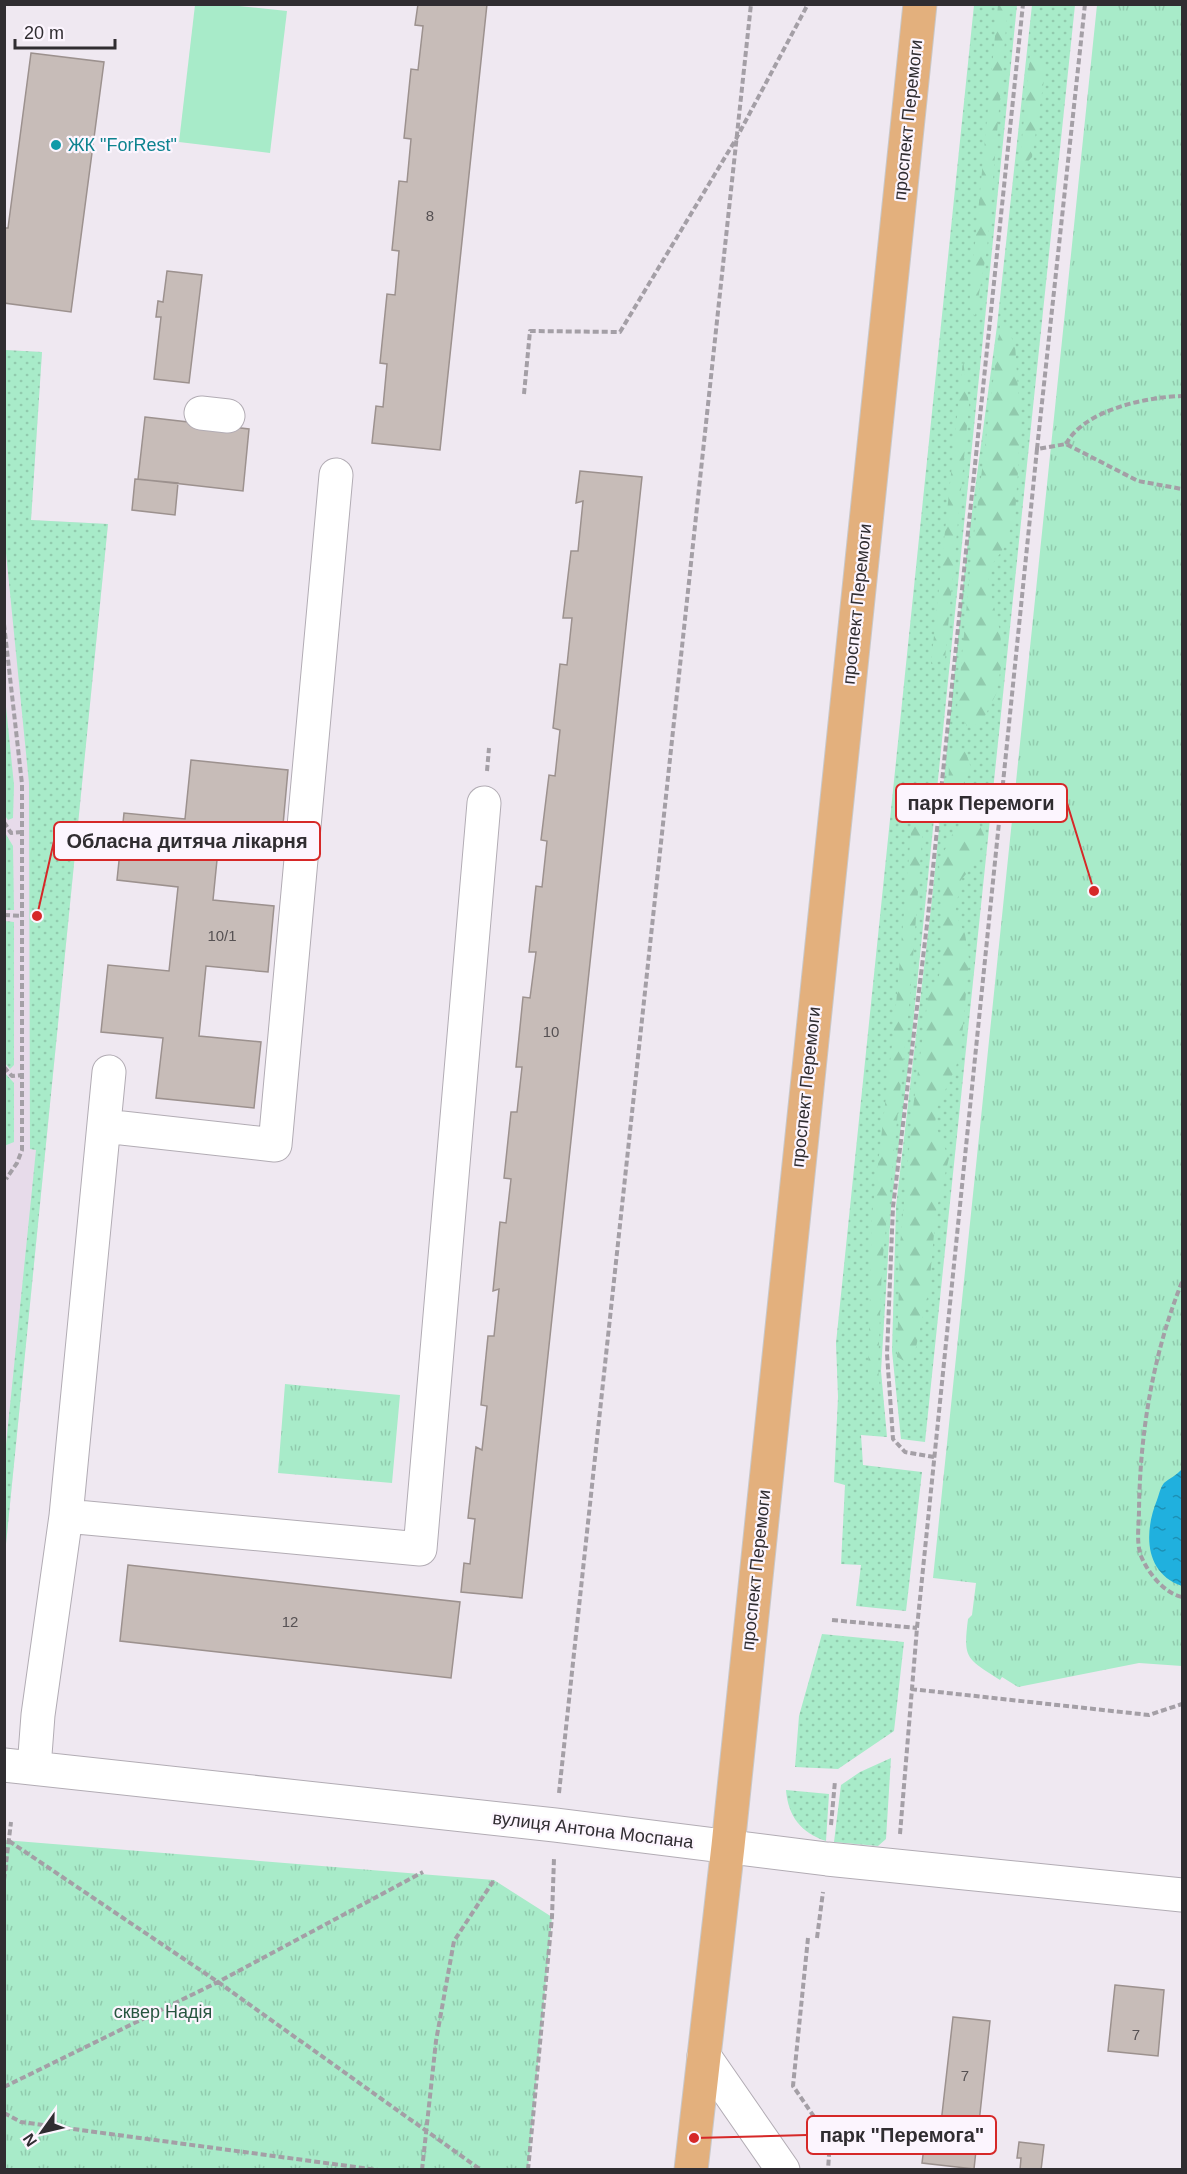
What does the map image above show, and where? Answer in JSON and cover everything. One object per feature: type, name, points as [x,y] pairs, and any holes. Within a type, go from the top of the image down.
[{"type":"main road","name":"проспект Перемоги","points":[[691,2169],[728,1846],[920,4]]},
{"type":"street","points":[[104,1126],[275,1145],[336,475]]},
{"type":"street","points":[[66,1516],[420,1550],[484,803]]},
{"type":"street","points":[[19,1766],[38,1714],[66,1516],[109,1072]]},
{"type":"street","name":"вулиця Антона Моспана","points":[[19,1766],[1182,1895]]},
{"type":"street","points":[[704,2056],[783,2169]]},
{"type":"path","points":[[528,2169],[552,1917],[555,1826],[751,4]]},
{"type":"path","points":[[524,394],[530,331],[620,332],[736,139],[808,4]]},
{"type":"path","points":[[934,1457],[905,1452],[893,1439],[887,1354],[893,1207],[928,916],[1023,4]]},
{"type":"path","points":[[898,1865],[911,1689],[934,1457],[1085,4]]},
{"type":"path","points":[[1066,444],[1072,432],[1108,411],[1142,400],[1182,396]]},
{"type":"path","points":[[1037,449],[1066,444],[1138,481],[1182,489]]},
{"type":"path","points":[[4,624],[22,784],[21,1157],[6,1179]]},
{"type":"path","points":[[4,822],[11,833],[21,832]]},
{"type":"path","points":[[4,915],[22,916]]},
{"type":"path","points":[[4,1067],[12,1076],[22,1076]]},
{"type":"path","points":[[1182,1282],[1170,1313],[1148,1404],[1140,1469],[1139,1543],[1141,1556],[1161,1584],[1182,1597]]},
{"type":"path","points":[[832,1620],[917,1628]]},
{"type":"path","points":[[911,1689],[1149,1715],[1182,1704]]},
{"type":"path","points":[[4,1880],[11,1822]]},
{"type":"path","points":[[9,1841],[218,1982],[481,2169]]},
{"type":"path","points":[[4,2087],[218,1982],[423,1872]]},
{"type":"path","points":[[422,2169],[436,2041],[454,1941],[494,1880]]},
{"type":"path","points":[[808,1938],[793,2086],[830,2140],[828,2169]]},
{"type":"path","points":[[4,2113],[21,2122],[378,2169]]},
{"type":"shaded area","points":[[5,350],[42,352],[31,520],[108,524],[5,1554]]},
{"type":"green space","points":[[195,5],[229,5],[287,11],[270,153],[179,142]]},
{"type":"green space","points":[[974,5],[1017,5],[911,1044],[891,1209],[881,1371],[887,1437],[861,1435],[863,1465],[922,1472],[906,1611],[856,1606],[861,1565],[841,1564],[845,1485],[834,1482],[838,1397],[836,1343]]},
{"type":"green space","points":[[998,5],[1008,5],[987,249],[975,316],[969,306]]},
{"type":"green space","points":[[1032,5],[1075,5],[925,1442],[901,1439],[892,1351],[896,1206],[932,899],[966,556],[997,326]]},
{"type":"green space","points":[[1097,5],[1182,5],[1182,1666],[1139,1663],[1018,1687],[1002,1677],[1000,1680],[980,1667],[969,1656],[966,1642],[968,1619],[972,1615],[976,1583],[933,1578]]},
{"type":"green space","points":[[1030,54],[1046,67],[1032,157],[1019,171]]},
{"type":"green space","points":[[1000,326],[1005,326],[1015,344],[1020,421],[1015,515],[1004,548],[991,566],[988,583],[1000,631],[1002,662],[996,694],[981,724],[967,726],[957,708],[972,550]]},
{"type":"green space","points":[[5,350],[42,352],[31,520],[108,524],[5,1554],[5,1455],[36,1150],[30,1149],[29,783],[5,543]]},
{"type":"green space","points":[[963,360],[969,405],[945,659],[931,664]]},
{"type":"green space","points":[[5,697],[14,785],[13,818],[8,820],[4,814]]},
{"type":"green space","points":[[956,746],[966,752],[971,768],[965,782],[957,817],[948,812],[949,756]]},
{"type":"green space","points":[[918,806],[924,812],[910,997],[882,1265],[878,1368],[880,1389],[876,1394],[868,1374],[872,1215],[894,1028],[912,821]]},
{"type":"green space","points":[[976,818],[984,835],[977,861],[961,880],[955,913],[965,934],[969,959],[961,1048],[956,1067],[937,1108],[935,1124],[949,1158],[936,1212],[929,1289],[912,1365],[897,1357],[900,1245],[913,1108],[928,998],[939,976],[943,945],[939,862],[952,835],[962,823]]},
{"type":"green space","points":[[4,831],[13,846],[14,910],[5,910]]},
{"type":"green space","points":[[5,921],[14,922],[14,1065],[10,1069],[4,1062]]},
{"type":"green space","points":[[4,1072],[14,1083],[14,1142],[4,1146]]},
{"type":"green space","points":[[285,1384],[400,1395],[392,1483],[278,1473]]},
{"type":"green space","points":[[822,1634],[904,1642],[894,1731],[838,1769],[795,1767],[799,1716]]},
{"type":"green space","points":[[891,1758],[886,1839],[878,1846],[834,1842],[841,1785],[860,1772]]},
{"type":"green space","points":[[786,1790],[829,1794],[826,1841],[809,1833],[797,1822],[790,1808]]},
{"type":"green space","name":"сквер Надія","points":[[4,1840],[494,1880],[552,1917],[528,2169],[5,2169]]},
{"type":"water","points":[[1182,1469],[1182,1586],[1169,1580],[1160,1572],[1150,1550],[1149,1538],[1153,1512],[1162,1487]]},
{"type":"building","points":[[418,4],[487,4],[440,450],[372,443],[376,406],[383,407],[387,364],[380,363],[387,294],[395,295],[399,251],[392,250],[399,181],[407,182],[411,139],[404,138],[411,69],[418,70],[423,26],[415,25]]},
{"type":"building","name":"ЖК \"ForRest\"","points":[[31,53],[104,62],[71,312],[4,303],[4,228],[8,228]]},
{"type":"building","points":[[167,271],[202,275],[189,383],[154,379],[161,317],[156,317],[158,301],[163,302]]},
{"type":"building","points":[[145,417],[249,429],[243,491],[138,479]]},
{"type":"building","points":[[580,471],[642,477],[522,1598],[461,1592],[464,1563],[470,1564],[475,1519],[468,1518],[476,1447],[482,1450],[487,1406],[481,1405],[488,1336],[494,1336],[499,1289],[493,1291],[500,1222],[506,1223],[511,1179],[504,1178],[511,1112],[517,1112],[522,1067],[516,1067],[523,997],[530,998],[536,952],[529,952],[536,886],[542,887],[547,841],[541,840],[549,775],[555,776],[560,730],[553,728],[560,664],[567,665],[572,618],[563,618],[571,551],[578,551],[583,501],[576,503]]},
{"type":"building","points":[[135,479],[178,483],[175,515],[132,510]]},
{"type":"building","points":[[191,760],[288,770],[282,836],[220,830],[213,900],[274,906],[268,972],[206,966],[199,1036],[261,1042],[254,1108],[156,1098],[163,1038],[101,1032],[108,965],[169,971],[178,887],[117,880],[124,813],[185,819]]},
{"type":"building","points":[[128,1565],[460,1602],[451,1678],[120,1641]]},
{"type":"building","points":[[1115,1985],[1164,1990],[1158,2056],[1108,2051]]},
{"type":"building","points":[[953,2017],[990,2021],[974,2169],[922,2163],[926,2131],[940,2132]]},
{"type":"building","points":[[1019,2142],[1044,2145],[1041,2170],[1020,2170],[1021,2158],[1017,2158]]},
{"type":"place","name":"ЖК \"ForRest\"","points":[[56,145]]},
{"type":"place","name":"парк Перемоги","points":[[1094,891]]},
{"type":"place","name":"Обласна дитяча лікарня","points":[[37,916]]},
{"type":"place","name":"парк \"Перемога\"","points":[[694,2138]]}]
